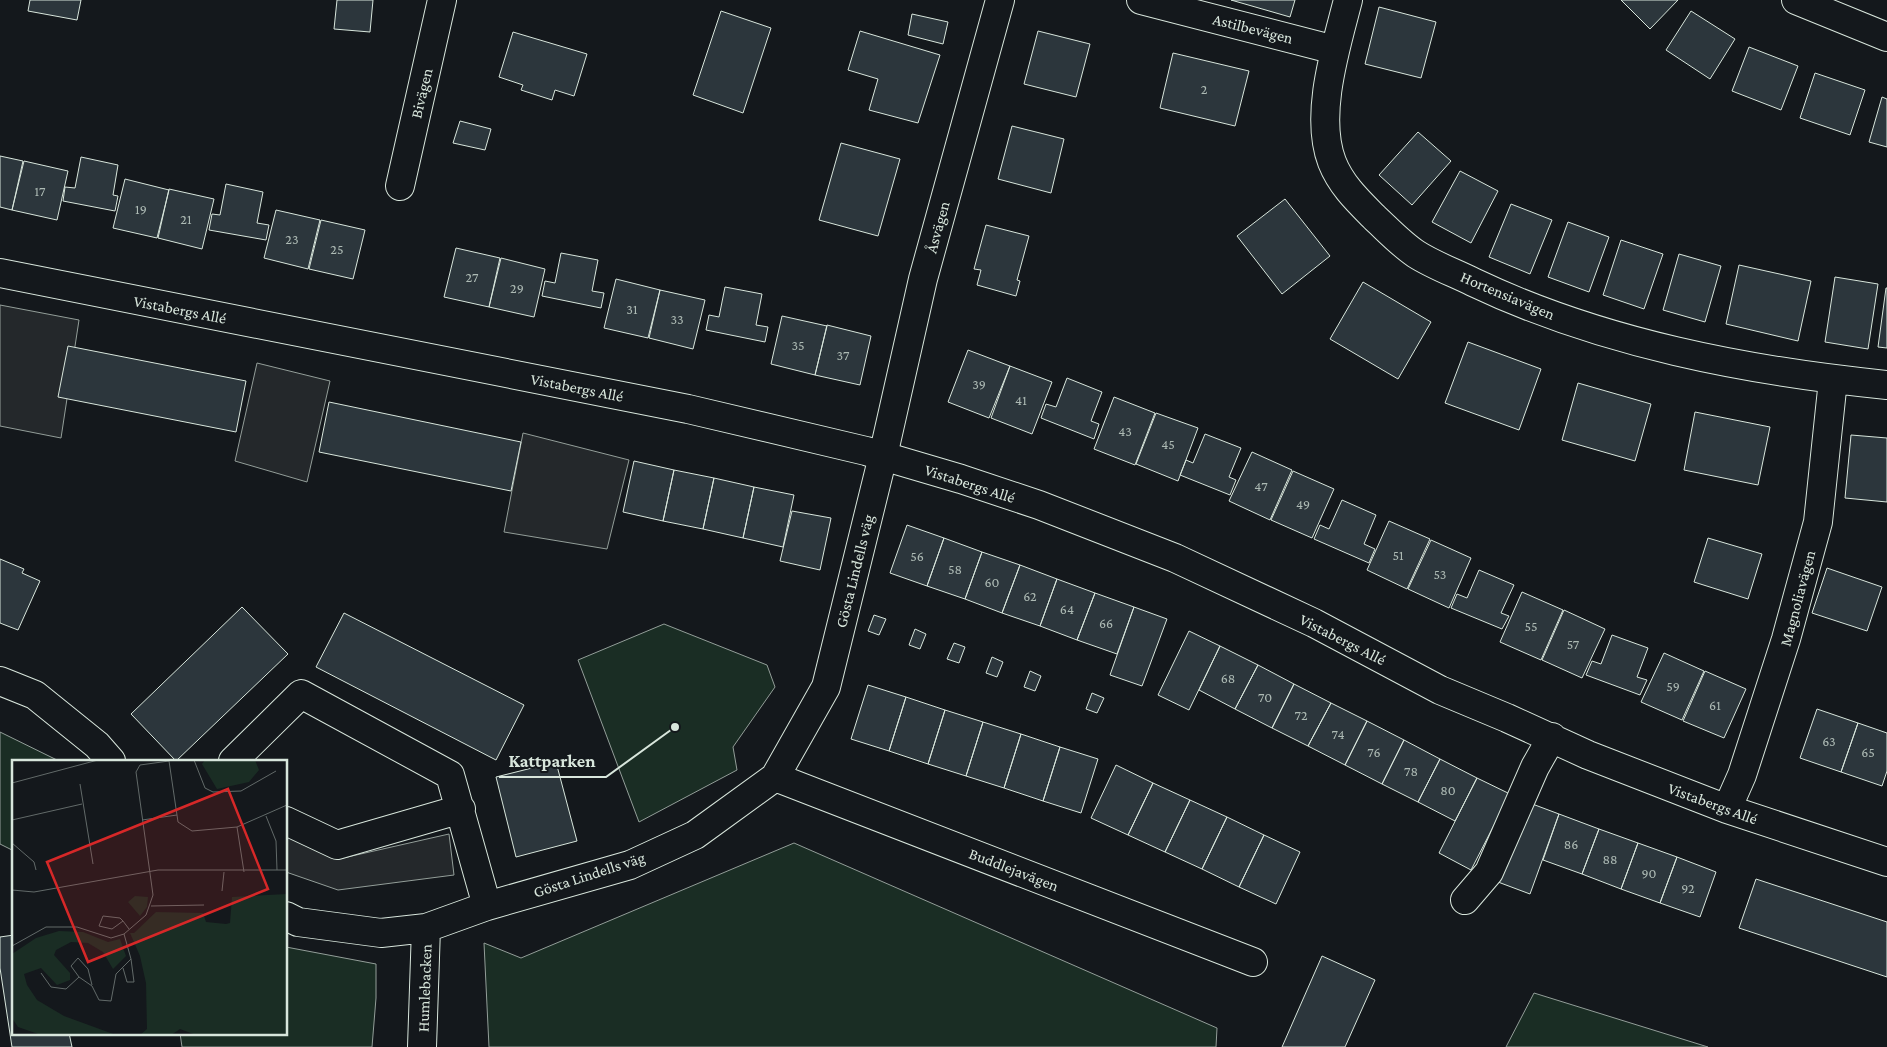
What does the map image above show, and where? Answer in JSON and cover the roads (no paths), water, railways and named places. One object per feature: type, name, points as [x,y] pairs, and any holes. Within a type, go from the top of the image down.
[{"type":"street","name":"Bivägen","points":[[400,186],[442,0]]},
{"type":"street","name":"Åsvägen","points":[[883,456],[923,280],[1000,0]]},
{"type":"street","name":"Astilbevägen","points":[[1141,0],[1336,50]]},
{"type":"street","name":"Hortensiavägen","points":[[1348,0],[1324,114],[1332,161],[1351,194],[1417,254],[1505,297],[1607,333],[1730,363],[1833,380],[1887,385]]},
{"type":"street","points":[[1796,0],[1887,37]]},
{"type":"street","name":"Vistabergs Allé","points":[[0,273],[688,409],[883,456],[1039,505],[1175,558],[1314,623],[1440,690],[1552,737],[1588,755],[1727,809],[1887,862]]},
{"type":"street","name":"Magnoliavägen","points":[[1727,809],[1742,775],[1748,751],[1786,639],[1818,522],[1833,380]]},
{"type":"street","name":"Gösta Lindells väg","points":[[288,917],[298,922],[381,933],[426,928],[487,906],[630,865],[695,835],[775,777],[826,687],[883,456]]},
{"type":"street","points":[[0,681],[35,695],[97,745],[110,760]]},
{"type":"street","points":[[234,760],[301,694],[450,775],[487,906]]},
{"type":"street","points":[[1465,900],[1489,872],[1535,767],[1552,737]]},
{"type":"street","name":"Buddlejavägen","points":[[775,777],[1252,962]]},
{"type":"street","points":[[288,822],[337,845],[461,809]]},
{"type":"street","name":"Humlebacken","points":[[422,1047],[426,928]]},
{"type":"place","name":"Kattparken","points":[[675,727]]}]
